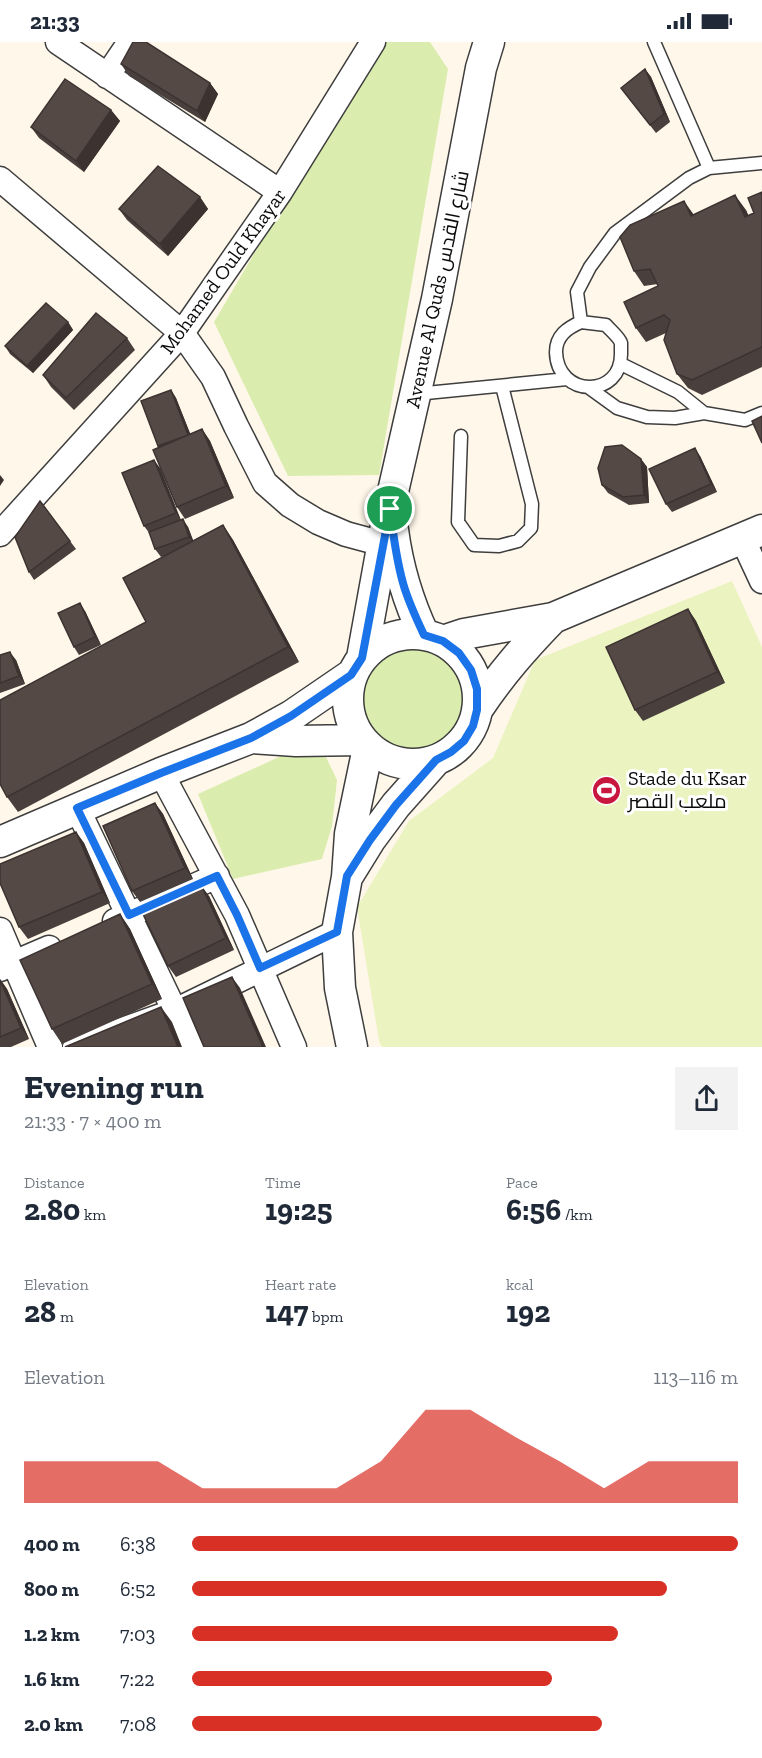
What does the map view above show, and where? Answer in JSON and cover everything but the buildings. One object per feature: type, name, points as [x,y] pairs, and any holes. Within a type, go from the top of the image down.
[{"type":"street","points":[[58,42],[280,192]]},
{"type":"street","points":[[107,76],[130,42]]},
{"type":"street","name":"Mohamed Ould Khayar","points":[[0,534],[182,333],[280,192],[373,42]]},
{"type":"street","name":"Avenue Al Quds شارع القدس","points":[[356,667],[436,299],[480,51]]},
{"type":"street","points":[[0,179],[182,333],[213,377],[265,483],[290,505],[318,522],[346,534],[382,544]]},
{"type":"street","name":"Avenue Al Quds شارع القدس","points":[[390,509],[396,555],[403,584],[411,607],[433,638]]},
{"type":"street","points":[[0,842],[161,773],[251,738],[291,716],[356,667],[374,646],[389,638],[406,634],[433,638],[553,618],[752,534],[762,581]]},
{"type":"street","points":[[477,710],[497,679],[553,618]]},
{"type":"street","points":[[356,667],[347,692],[348,709],[353,726],[365,744],[386,759],[403,764],[420,764],[436,760],[451,752],[464,741],[473,726],[477,710],[477,689],[471,670],[459,653],[433,638]]},
{"type":"street","points":[[251,738],[365,744]]},
{"type":"street","points":[[351,1047],[340,988],[337,932],[365,744]]},
{"type":"street","points":[[347,876],[396,805],[436,760]]},
{"type":"street","points":[[161,773],[237,915],[294,1047]]},
{"type":"street","points":[[77,808],[192,1047]]},
{"type":"street","points":[[98,928],[217,876]]},
{"type":"street","points":[[0,930],[7,966],[50,1047]]},
{"type":"street","points":[[75,1047],[175,1011],[337,932]]},
{"type":"street","points":[[7,966],[66,941]]},
{"type":"lane","points":[[654,42],[709,168]]},
{"type":"lane","points":[[581,322],[577,292],[590,267],[615,233],[689,178],[709,168],[762,163]]},
{"type":"lane","points":[[581,322],[606,325],[621,342],[621,364],[612,378],[598,387],[582,387],[567,379],[557,363],[556,344],[567,328],[581,322]]},
{"type":"lane","points":[[621,364],[678,392],[704,413]]},
{"type":"lane","points":[[415,394],[567,379]]},
{"type":"lane","points":[[461,436],[458,522],[474,545],[499,546],[518,541],[531,528],[532,504],[502,386]]},
{"type":"lane","points":[[588,387],[617,408],[647,417],[675,418],[704,413],[745,420],[762,413]]},
{"type":"green space","points":[[378,42],[430,42],[448,69],[379,475],[288,476],[214,322]]},
{"type":"green space","name":"Stade du Ksar ملعب القصر","points":[[732,581],[762,647],[762,1047],[382,1047],[379,1041],[357,907],[409,821],[493,758],[535,660]]},
{"type":"green space","points":[[413,649],[433,653],[450,664],[461,681],[465,701],[461,721],[450,738],[433,749],[413,753],[393,749],[376,738],[365,721],[361,701],[365,681],[376,664],[393,653]]},
{"type":"green space","points":[[292,751],[325,755],[337,780],[332,826],[322,859],[233,879],[198,794]]},
{"type":"place","name":"Stade du Ksar ملعب القصر","points":[[607,790]]},
{"type":"route","points":[[390,509],[396,555],[403,584],[424,635],[443,641],[459,653],[471,670],[477,689],[477,710],[473,726],[464,741],[451,752],[436,760],[396,805],[370,840],[347,876],[337,932],[260,968],[217,876],[129,915],[77,808],[251,738],[320,698],[351,675],[362,658],[390,509]]}]
